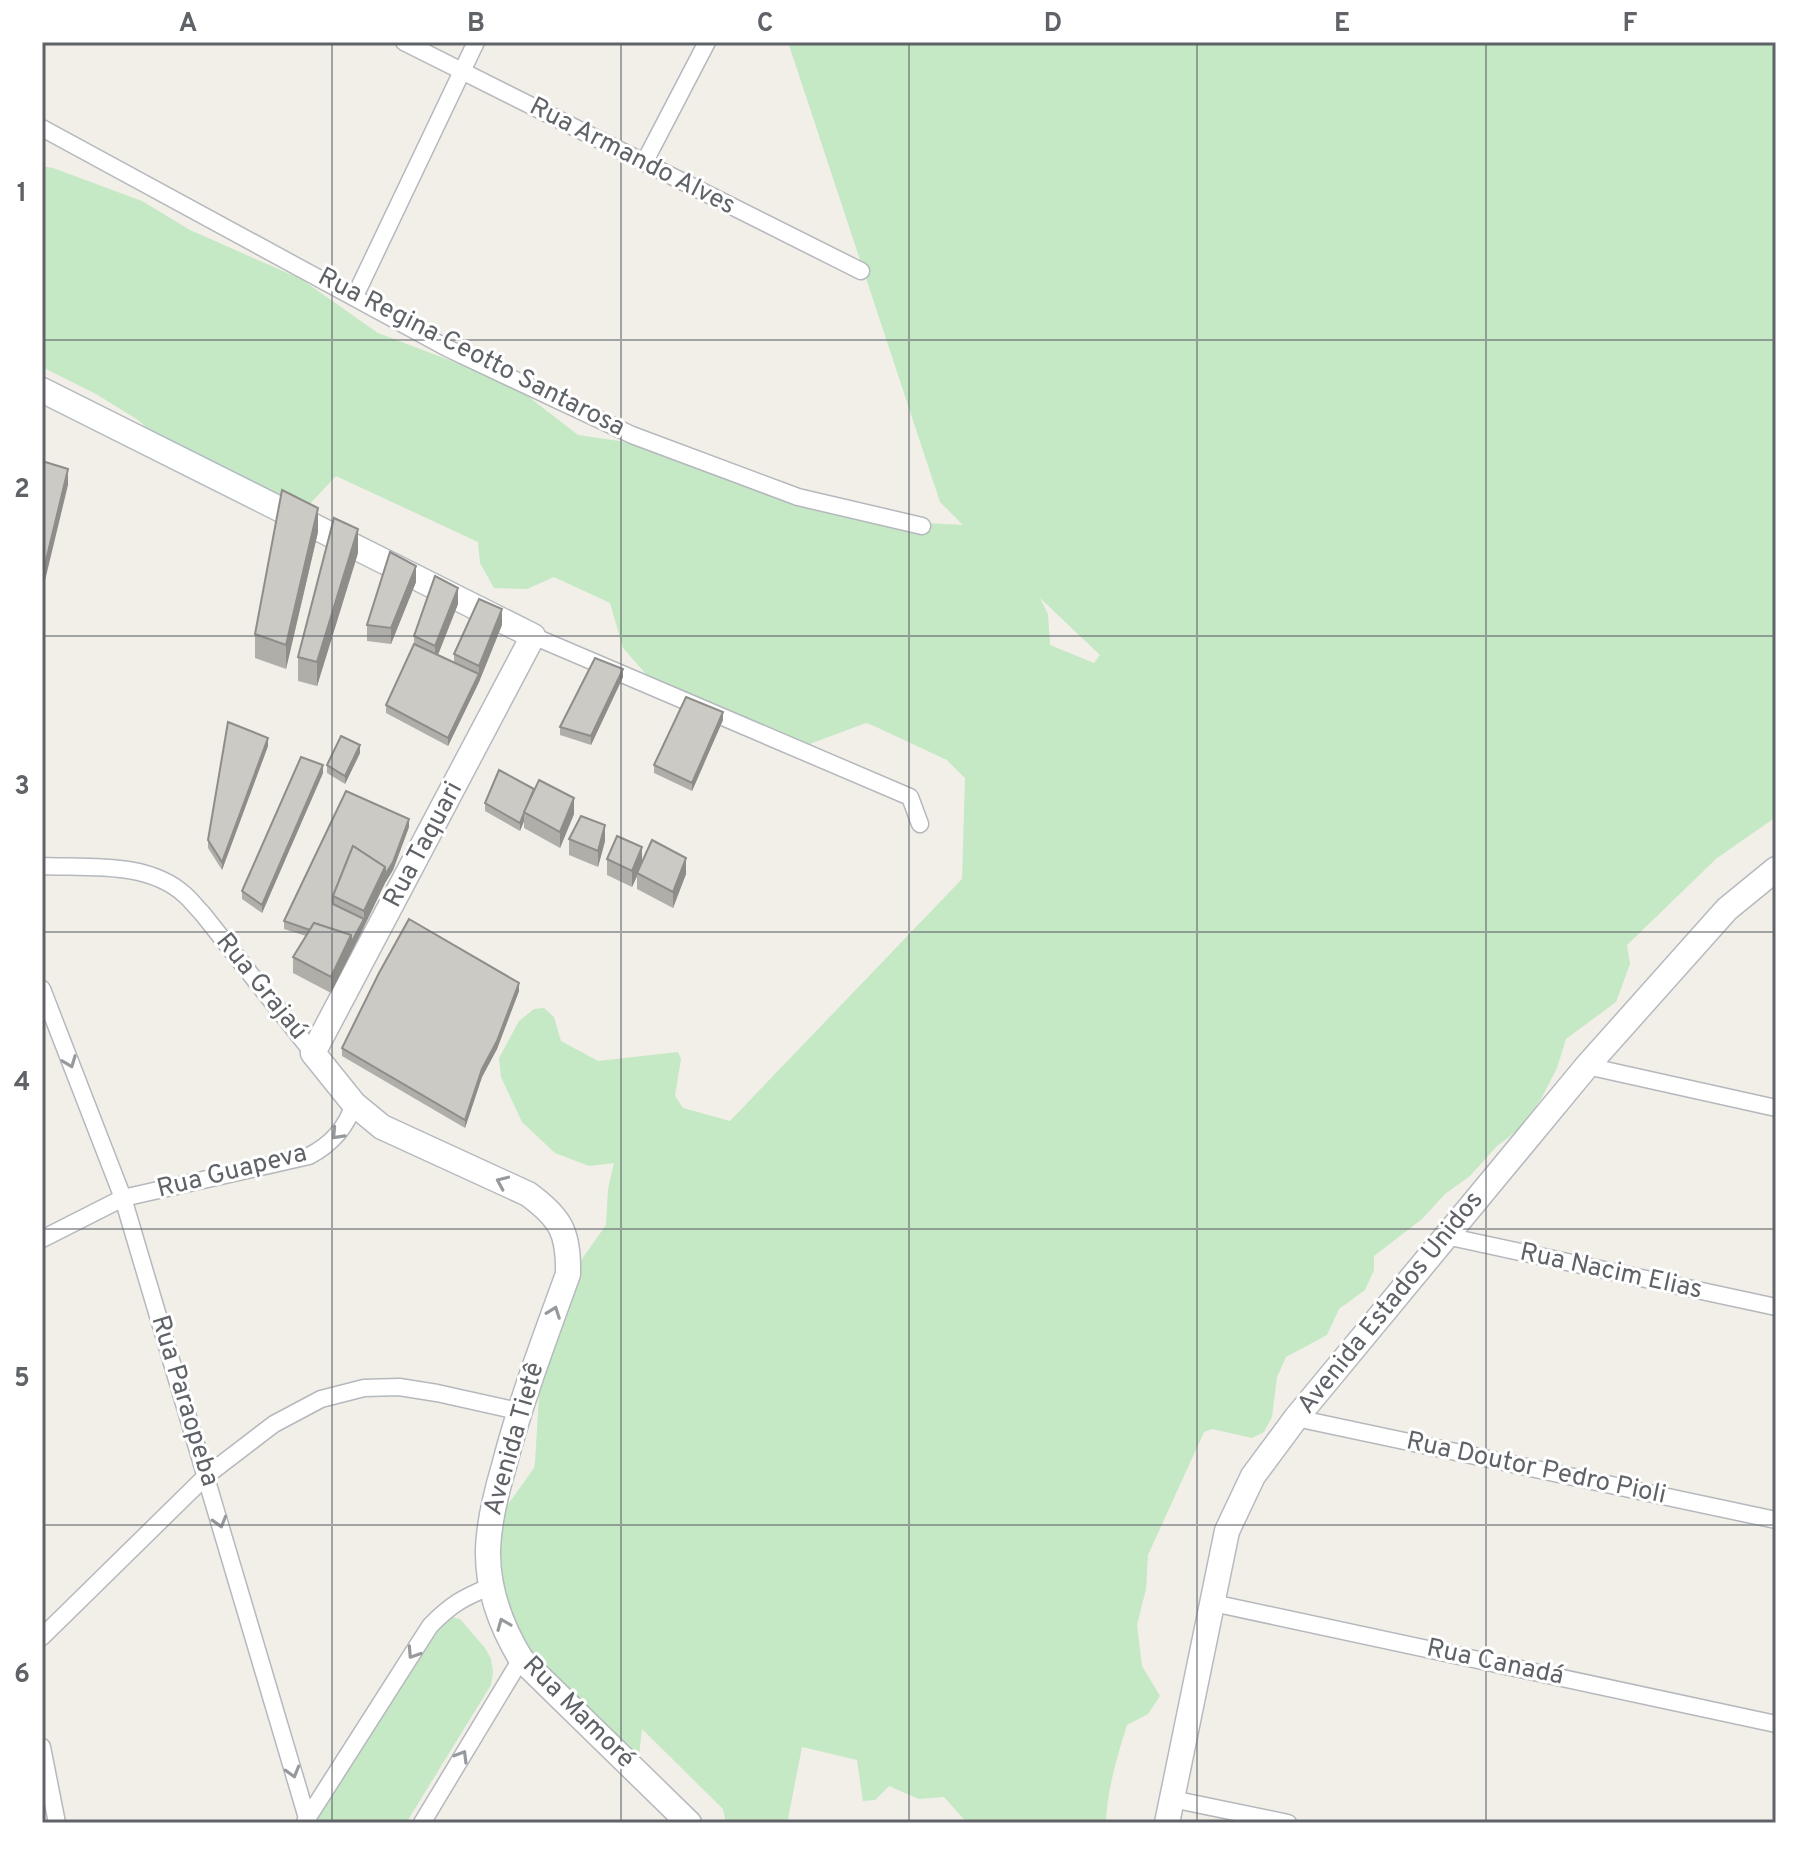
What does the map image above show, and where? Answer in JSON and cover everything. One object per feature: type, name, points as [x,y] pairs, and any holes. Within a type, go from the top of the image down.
[{"type":"street","name":"Rua Armando Alves","points":[[404,42],[861,271]]},
{"type":"street","points":[[355,296],[476,42]]},
{"type":"street","points":[[644,163],[707,42]]},
{"type":"street","name":"Rua Regina Ceotto Santarosa","points":[[42,128],[447,348],[632,435],[798,497],[922,526]]},
{"type":"street","points":[[42,390],[533,636],[910,797],[920,824]]},
{"type":"street","name":"Rua Taquari","points":[[313,1053],[533,636]]},
{"type":"street","name":"Rua Grajaú","points":[[42,866],[131,870],[160,879],[184,893],[354,1104]]},
{"type":"street","name":"Avenida Estados Unidos","points":[[1167,1823],[1227,1531],[1253,1476],[1296,1418],[1587,1066],[1727,909],[1776,869]]},
{"type":"street","name":"Rua Paraopeba","points":[[42,989],[123,1198],[305,1821]]},
{"type":"street","points":[[1587,1066],[1776,1108]]},
{"type":"street","name":"Rua Guapeva","points":[[42,1239],[123,1198],[309,1156],[323,1149],[339,1134],[348,1122],[354,1104]]},
{"type":"street","name":"Avenida Tietê","points":[[354,1104],[382,1127],[528,1194],[549,1209],[569,1251],[568,1274],[518,1411],[491,1514],[488,1552],[491,1586]]},
{"type":"street","name":"Rua Nacim Elias","points":[[1446,1236],[1776,1307]]},
{"type":"street","points":[[42,1637],[206,1476],[274,1424],[321,1399],[364,1388],[399,1387],[518,1411]]},
{"type":"street","name":"Rua Doutor Pedro Pioli","points":[[1296,1418],[1776,1520]]},
{"type":"street","points":[[305,1821],[430,1626],[447,1608],[491,1586]]},
{"type":"street","name":"Rua Mamoré","points":[[491,1586],[507,1635],[521,1659],[689,1823]]},
{"type":"street","name":"Rua Canadá","points":[[1213,1603],[1776,1724]]},
{"type":"street","points":[[422,1823],[521,1659]]},
{"type":"street","points":[[42,1747],[57,1823]]},
{"type":"street","points":[[1172,1799],[1288,1823]]},
{"type":"green space","points":[[788,42],[1776,42],[1776,817],[1717,858],[1627,945],[1630,964],[1616,1002],[1566,1039],[1557,1068],[1522,1127],[1497,1146],[1470,1176],[1445,1194],[1422,1219],[1374,1256],[1374,1270],[1365,1290],[1339,1309],[1327,1335],[1286,1357],[1277,1377],[1272,1417],[1264,1432],[1252,1438],[1212,1429],[1204,1432],[1148,1555],[1146,1589],[1137,1625],[1142,1666],[1160,1696],[1148,1714],[1127,1725],[1110,1786],[1106,1823],[967,1823],[944,1797],[919,1799],[889,1786],[875,1800],[863,1801],[857,1760],[802,1747],[789,1823],[726,1823],[723,1809],[642,1729],[639,1756],[579,1714],[530,1665],[501,1600],[492,1527],[534,1468],[539,1395],[533,1361],[560,1290],[606,1225],[608,1189],[614,1163],[589,1166],[555,1153],[522,1122],[501,1077],[499,1058],[519,1021],[534,1009],[544,1008],[554,1017],[561,1041],[598,1061],[678,1052],[681,1059],[675,1096],[683,1108],[730,1121],[962,879],[965,778],[947,760],[866,723],[807,745],[659,689],[623,648],[610,603],[554,577],[527,589],[494,588],[480,563],[478,542],[336,476],[291,524],[198,473],[138,420],[96,394],[42,367],[42,166],[142,201],[190,230],[301,279],[378,333],[512,384],[578,435],[633,443],[908,522],[963,525],[940,502]],"holes":[[[1040,598],[1100,655],[1094,663],[1050,645],[1048,614]]]},
{"type":"green space","points":[[451,1617],[460,1619],[485,1648],[491,1659],[491,1685],[406,1823],[315,1823],[445,1620]]},
{"type":"building","points":[[42,461],[68,469],[42,577]]},
{"type":"building","points":[[282,490],[318,508],[286,645],[255,634]]},
{"type":"building","points":[[334,518],[358,529],[317,662],[298,657]]},
{"type":"building","points":[[390,552],[416,566],[391,628],[367,625]]},
{"type":"building","points":[[435,576],[458,588],[435,646],[414,636]]},
{"type":"building","points":[[479,599],[502,609],[479,666],[454,654]]},
{"type":"building","points":[[414,644],[479,674],[448,738],[386,705]]},
{"type":"building","points":[[595,658],[623,669],[591,736],[560,727]]},
{"type":"building","points":[[686,697],[723,712],[692,783],[654,765]]},
{"type":"building","points":[[228,722],[268,738],[222,862],[208,840]]},
{"type":"building","points":[[341,736],[360,745],[345,776],[327,765]]},
{"type":"building","points":[[301,757],[323,765],[262,905],[242,891]]},
{"type":"building","points":[[499,770],[534,789],[520,823],[485,803]]},
{"type":"building","points":[[539,780],[574,798],[560,832],[524,812]]},
{"type":"building","points":[[346,791],[409,819],[385,875],[385,867],[353,846],[333,896],[333,904],[364,919],[351,943],[351,935],[314,923],[310,930],[284,921]]},
{"type":"building","points":[[581,816],[605,825],[598,851],[569,839]]},
{"type":"building","points":[[617,836],[642,847],[632,871],[607,859]]},
{"type":"building","points":[[652,840],[686,858],[673,892],[637,873]]},
{"type":"building","points":[[353,846],[385,867],[364,911],[333,896]]},
{"type":"building","points":[[409,919],[519,983],[497,1041],[482,1069],[465,1120],[342,1048]]},
{"type":"building","points":[[314,923],[351,935],[331,977],[293,957]]}]
